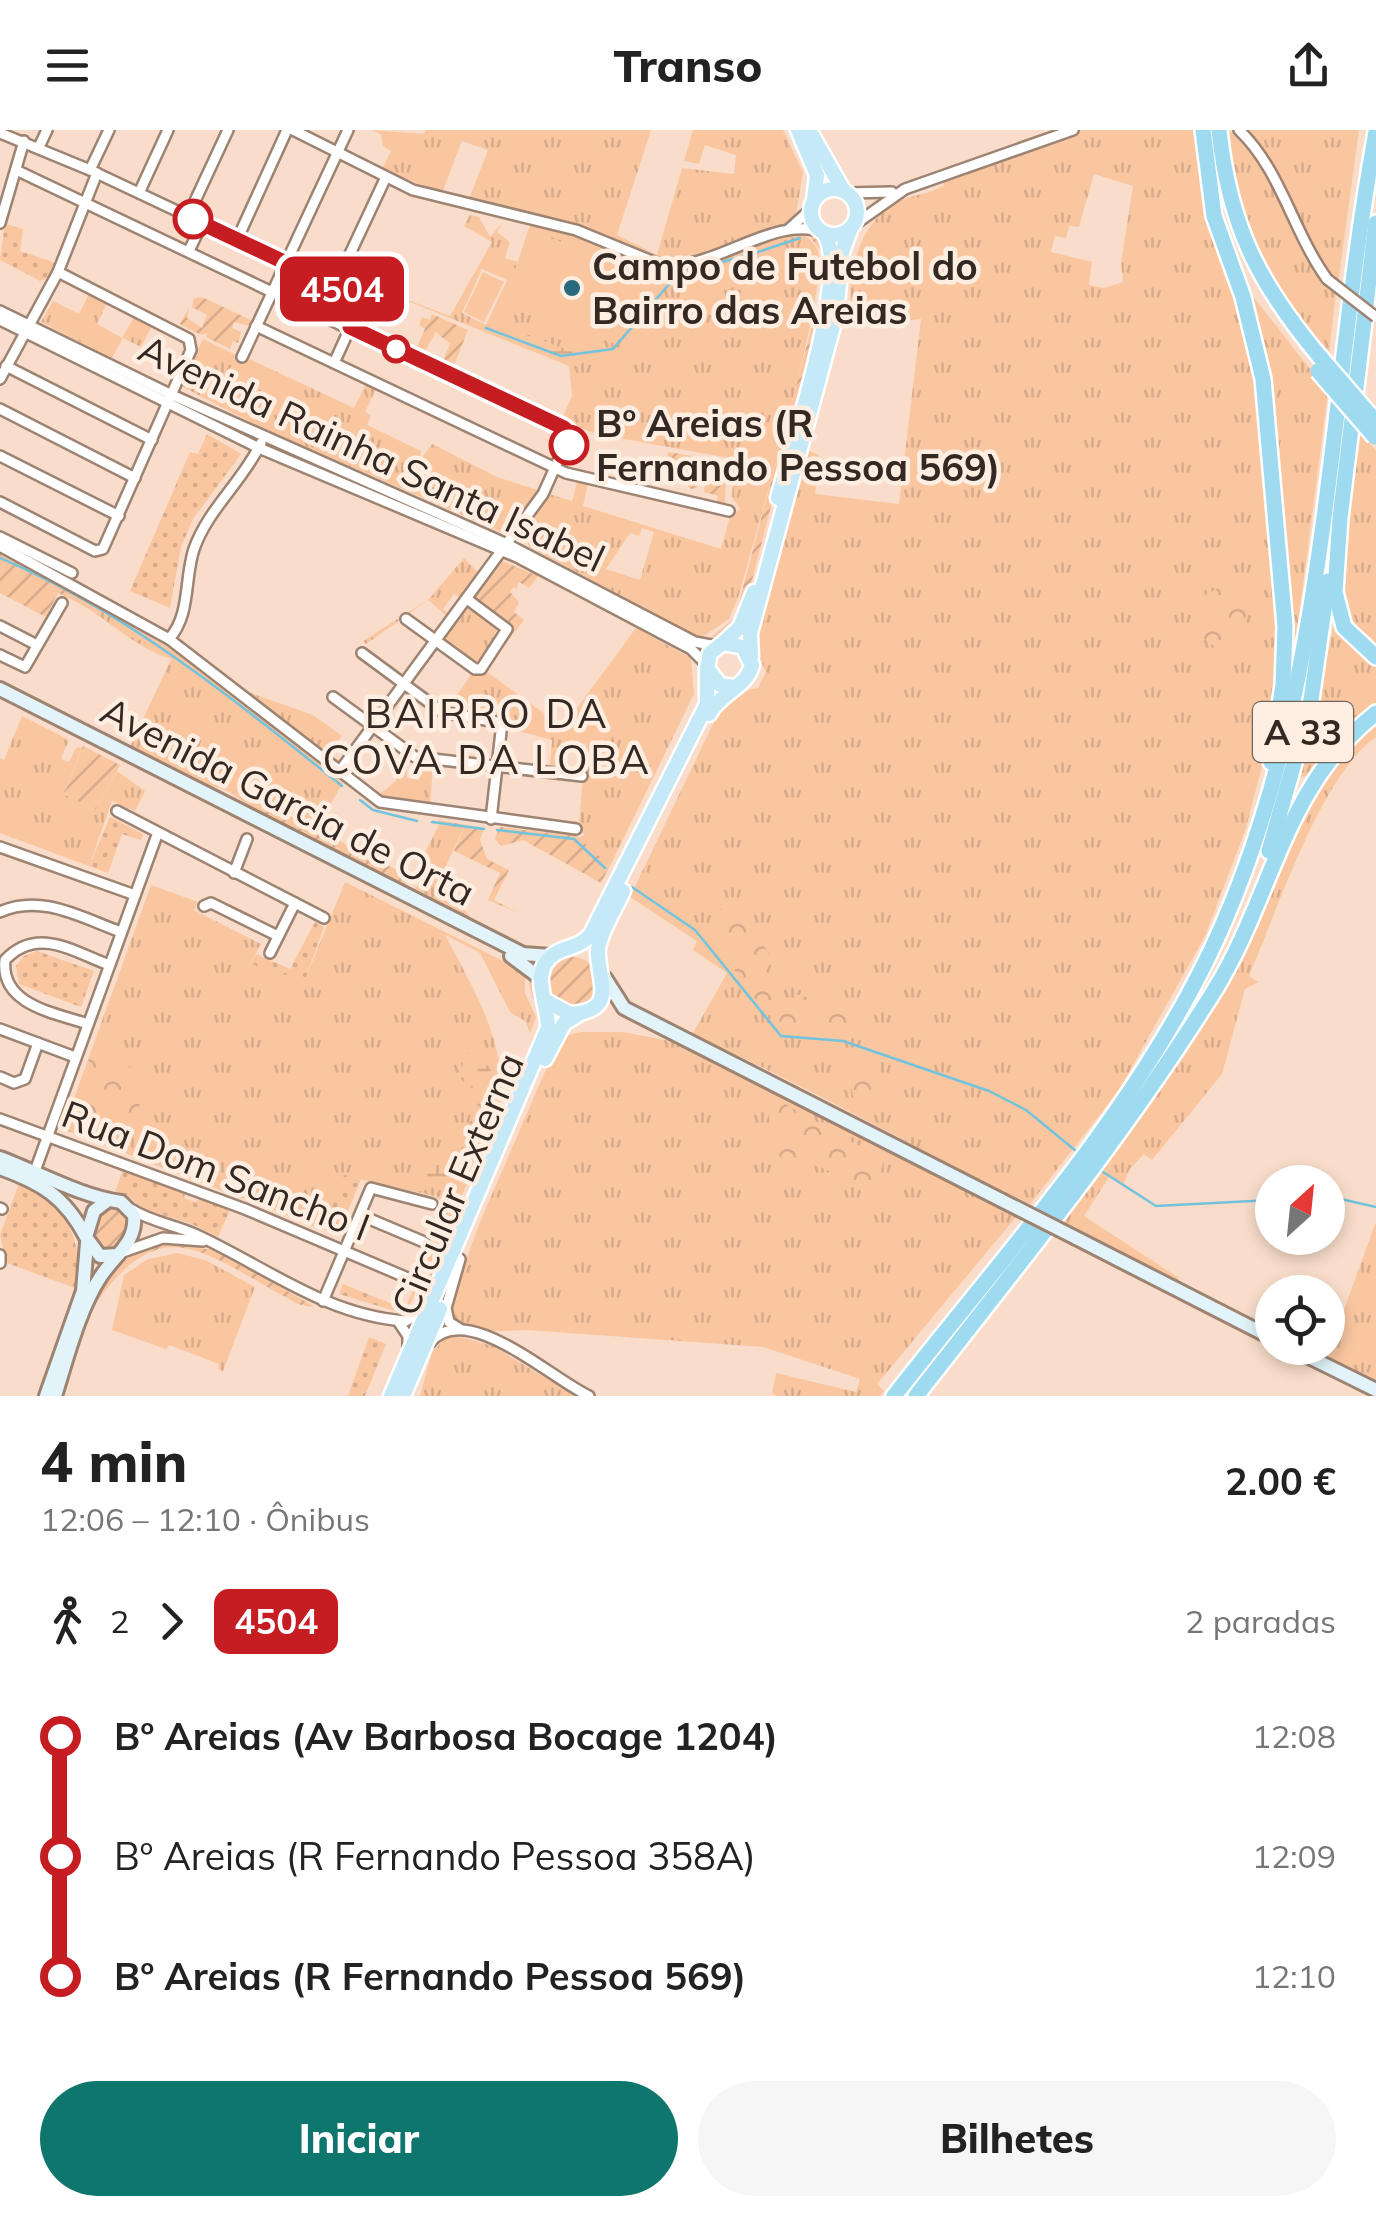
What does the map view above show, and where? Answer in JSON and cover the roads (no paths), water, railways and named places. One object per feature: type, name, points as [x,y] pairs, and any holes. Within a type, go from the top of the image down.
[{"type":"highway","points":[[1204,130],[1214,216],[1243,297],[1262,379],[1282,564],[1283,685],[1252,849]]},
{"type":"highway","points":[[1219,130],[1230,202],[1243,243],[1268,291],[1375,437]]},
{"type":"highway","name":"A 33","points":[[894,1396],[1142,1076],[1208,956],[1252,849],[1286,744],[1302,663],[1360,218],[1376,132]]},
{"type":"highway","points":[[1210,182],[1232,244],[1260,297],[1376,422]]},
{"type":"highway","name":"A 33","points":[[916,1396],[1121,1131],[1217,986],[1239,940],[1279,822],[1310,708],[1340,518],[1376,223]]},
{"type":"highway","points":[[1367,295],[1376,256]]},
{"type":"highway","points":[[1340,518],[1338,611],[1353,638],[1376,657]]},
{"type":"highway","points":[[1239,940],[1295,810],[1321,766],[1346,737],[1376,713]]},
{"type":"main road","points":[[798,130],[817,176],[813,222],[823,232],[832,264],[827,312],[752,596],[740,627],[721,644],[707,666],[707,704],[591,934],[551,956],[540,977],[543,996],[564,1013],[624,1008],[1255,1329]]},
{"type":"main road","points":[[589,1010],[602,996],[601,940],[632,871],[713,708],[750,673],[750,633],[836,314],[842,252],[856,204],[834,181],[809,130]]},
{"type":"main road","points":[[812,206],[822,192],[845,192]]},
{"type":"main road","points":[[823,232],[838,235],[852,227]]},
{"type":"main road","points":[[721,644],[738,644],[751,658]]},
{"type":"main road","points":[[707,666],[720,685],[734,686]]},
{"type":"main road","name":"Avenida Garcia de Orta","points":[[0,689],[524,954],[551,956]]},
{"type":"main road","name":"Avenida Garcia de Orta","points":[[0,698],[492,946],[540,977]]},
{"type":"main road","points":[[569,949],[587,952],[624,1008]]},
{"type":"main road","name":"Circular Externa","points":[[403,1396],[548,1028],[543,996]]},
{"type":"main road","name":"Circular Externa","points":[[391,1396],[550,1046],[564,1023],[589,1010]]},
{"type":"main road","points":[[0,1158],[131,1209],[134,1227],[92,1294],[55,1396]]},
{"type":"main road","points":[[0,1168],[50,1188],[74,1214],[100,1256],[120,1253]]},
{"type":"main road","points":[[46,1396],[83,1291],[94,1211],[109,1201]]},
{"type":"main road","points":[[1325,1365],[1376,1390]]},
{"type":"street","points":[[39,147],[46,130]]},
{"type":"street","points":[[0,379],[58,272],[109,130]]},
{"type":"street","points":[[139,193],[168,130]]},
{"type":"street","points":[[188,216],[228,130]]},
{"type":"street","points":[[237,240],[290,130],[428,195],[576,230],[673,267],[787,231],[811,228],[823,232]]},
{"type":"street","points":[[242,357],[348,130]]},
{"type":"street","points":[[845,192],[874,195],[904,190],[1073,130]]},
{"type":"street","points":[[1239,130],[1259,149],[1294,224],[1327,279],[1376,318]]},
{"type":"street","points":[[0,133],[94,172],[360,300],[334,363]]},
{"type":"street","points":[[0,223],[24,140]]},
{"type":"street","points":[[16,170],[570,434],[557,469],[505,547],[339,772]]},
{"type":"street","points":[[335,286],[386,177]]},
{"type":"street","points":[[852,227],[904,190]]},
{"type":"street","points":[[787,231],[812,206]]},
{"type":"street","points":[[189,250],[202,223]]},
{"type":"street","points":[[0,502],[95,550],[106,546],[191,350],[191,342],[184,337],[58,272]]},
{"type":"street","name":"Avenida Rainha Santa Isabel","points":[[0,311],[259,448],[505,547],[691,649],[707,666]]},
{"type":"street","name":"Avenida Rainha Santa Isabel","points":[[0,320],[27,326]]},
{"type":"street","points":[[256,326],[557,469],[729,510]]},
{"type":"street","points":[[6,366],[152,440]]},
{"type":"street","name":"Avenida Rainha Santa Isabel","points":[[170,398],[260,434],[505,547],[695,642],[721,644]]},
{"type":"street","points":[[0,409],[135,478]]},
{"type":"street","points":[[259,448],[260,434]]},
{"type":"street","points":[[168,639],[180,621],[188,572],[200,534],[259,448],[267,444],[334,468]]},
{"type":"street","points":[[0,456],[119,516]]},
{"type":"street","points":[[0,537],[72,573]]},
{"type":"street","points":[[0,546],[168,639],[339,772],[391,806],[576,829]]},
{"type":"street","points":[[406,619],[474,669],[480,669],[508,629],[467,599]]},
{"type":"street","points":[[0,655],[26,667],[59,602],[62,603]]},
{"type":"street","points":[[0,626],[38,645]]},
{"type":"street","points":[[362,653],[442,712],[498,720],[502,726],[491,818]]},
{"type":"street","points":[[333,698],[415,757],[582,776]]},
{"type":"street","points":[[117,811],[156,835],[324,918]]},
{"type":"street","points":[[35,1171],[156,835]]},
{"type":"street","points":[[234,873],[247,839]]},
{"type":"street","points":[[0,847],[134,894]]},
{"type":"street","points":[[204,906],[211,903],[278,936]]},
{"type":"street","points":[[0,912],[22,904],[43,904],[121,932]]},
{"type":"street","points":[[270,954],[294,904]]},
{"type":"street","points":[[88,1024],[17,997],[4,977],[2,959],[22,944],[38,940],[109,964]]},
{"type":"street","points":[[0,1028],[75,1057]]},
{"type":"street","points":[[0,1077],[14,1083],[25,1079],[38,1043]]},
{"type":"street","name":"Rua Dom Sancho I","points":[[0,1119],[410,1280]]},
{"type":"street","points":[[324,1301],[371,1188],[432,1204]]},
{"type":"street","points":[[131,1209],[215,1243],[324,1301],[398,1321],[408,1336],[399,1378]]},
{"type":"street","points":[[360,1215],[424,1242]]},
{"type":"street","points":[[120,1253],[174,1237],[215,1243]]},
{"type":"street","points":[[0,1254],[0,1263]]},
{"type":"street","points":[[457,1255],[446,1314],[463,1330]]},
{"type":"street","name":"Circular Externa","points":[[398,1321],[411,1321],[420,1314],[457,1255]]},
{"type":"street","points":[[419,1360],[437,1334],[463,1330],[505,1342],[547,1373],[590,1396]]},
{"type":"waterway","points":[[755,253],[800,238]]},
{"type":"waterway","points":[[486,328],[561,356],[613,349],[677,275],[750,254]]},
{"type":"waterway","points":[[0,558],[136,631],[220,690],[342,786]]},
{"type":"waterway","points":[[360,800],[373,810],[417,821]]},
{"type":"waterway","points":[[432,822],[484,829]]},
{"type":"waterway","points":[[497,830],[574,839],[605,868]]},
{"type":"waterway","points":[[632,887],[695,930],[781,1036],[843,1041],[989,1091],[1026,1110],[1076,1151]]},
{"type":"waterway","points":[[1100,1170],[1156,1206],[1255,1201]]},
{"type":"waterway","points":[[1345,1200],[1376,1207]]},
{"type":"place","name":"Campo de Futebol do Bairro das Areias","points":[[572,288]]},
{"type":"place","name":"Bº Areias (R Fernando Pessoa 569)","points":[[569,445]]},
{"type":"district","name":"BAIRRO DA COVA DA LOBA","points":[[487,736]]}]
